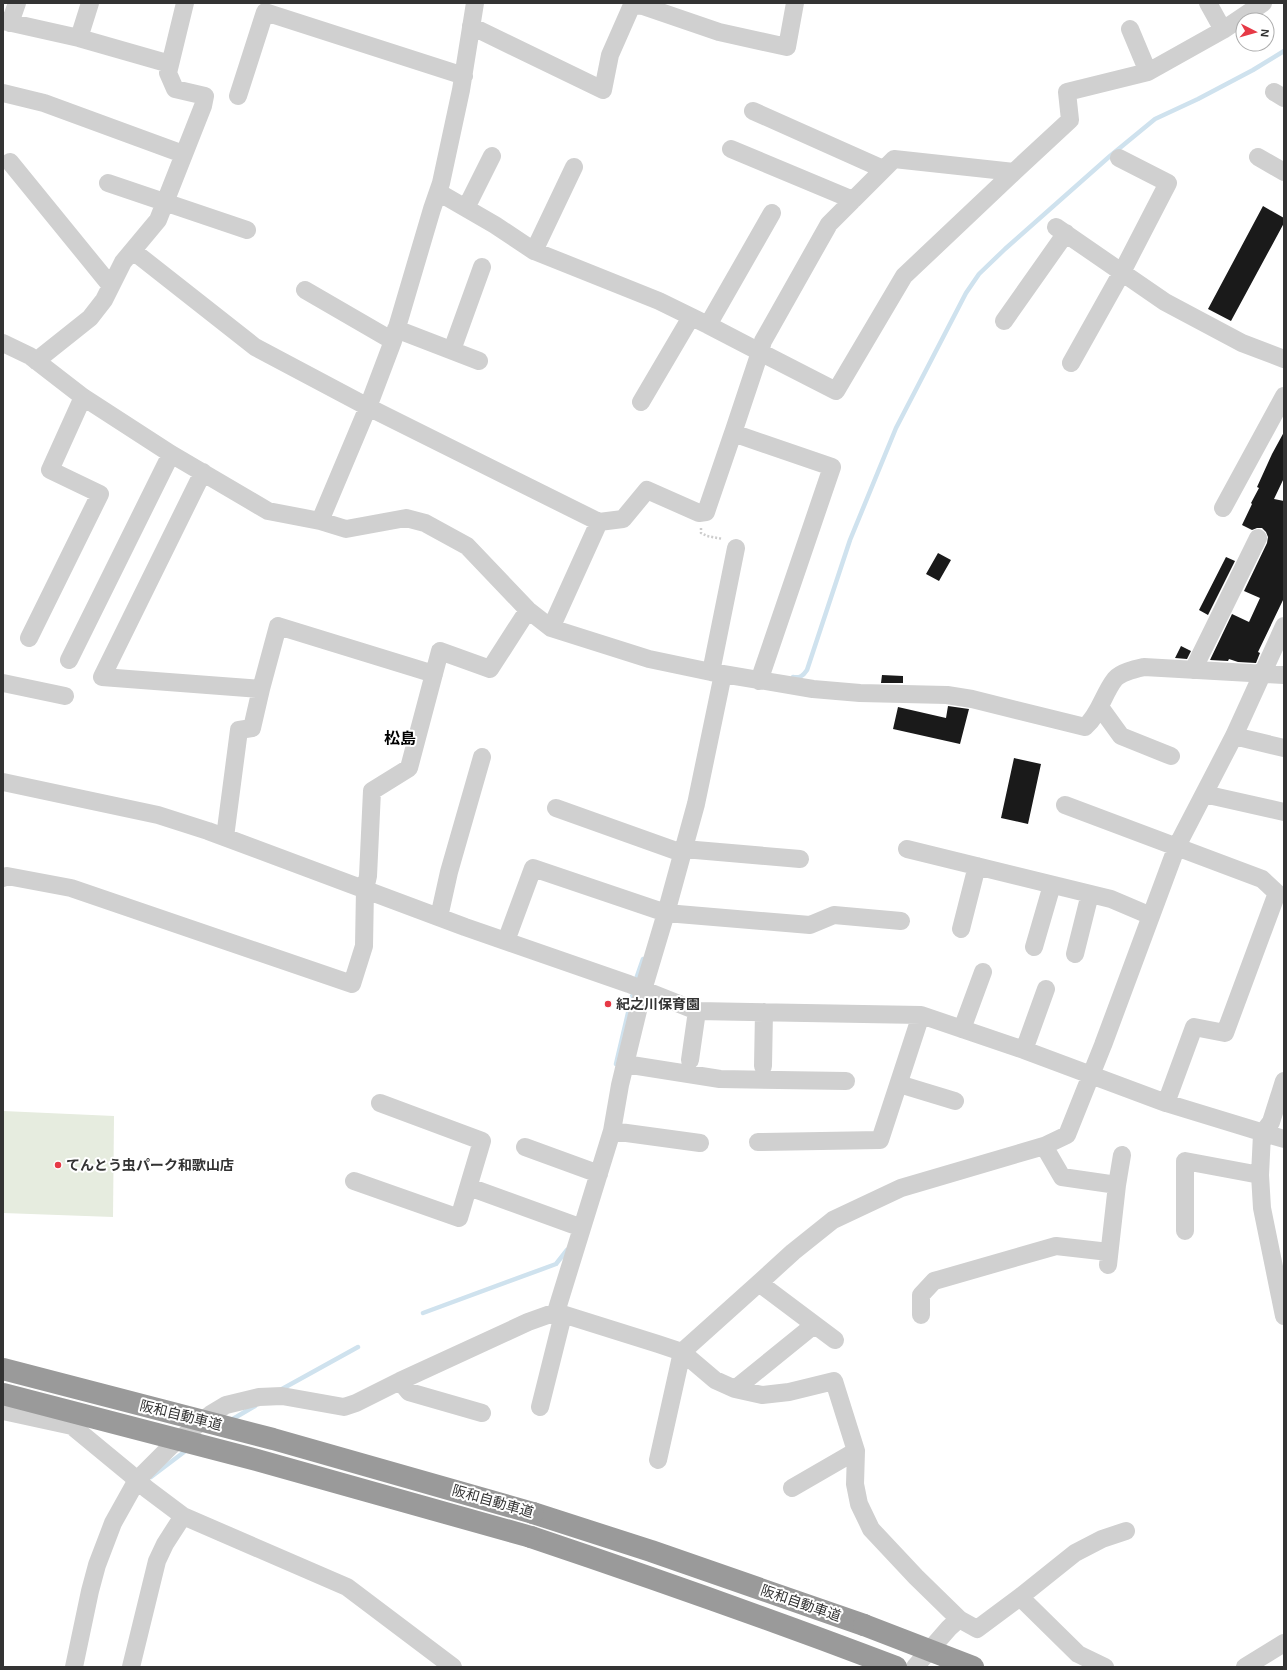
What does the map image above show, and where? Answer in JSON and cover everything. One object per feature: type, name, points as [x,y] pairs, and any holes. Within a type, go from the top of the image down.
[{"type":"highway","name":"阪和自動車道","points":[[3,1369],[273,1439],[533,1513],[650,1551],[864,1626],[973,1667]]},
{"type":"highway","name":"阪和自動車道","points":[[3,1394],[253,1459],[531,1537],[664,1582],[896,1667]]},
{"type":"street","points":[[17,3],[7,22],[79,38],[170,64]]},
{"type":"street","points":[[79,38],[90,3]]},
{"type":"street","points":[[36,361],[90,318],[104,300],[123,262],[158,220],[203,106],[205,96],[175,89],[168,72],[185,3]]},
{"type":"street","points":[[320,521],[368,407],[394,335],[432,209],[442,183],[464,76],[475,3]]},
{"type":"street","points":[[471,26],[602,90],[610,55],[632,5],[643,6],[719,32],[787,47],[795,3]]},
{"type":"street","points":[[1208,3],[1223,30]]},
{"type":"street","points":[[438,192],[495,225],[534,251],[659,301],[836,391],[904,276],[1070,120],[1067,92],[1148,72],[1223,30],[1263,3]]},
{"type":"street","points":[[238,96],[265,12],[464,76]]},
{"type":"street","points":[[1130,29],[1148,72]]},
{"type":"street","points":[[3,93],[44,103],[183,154]]},
{"type":"street","points":[[753,111],[883,169]]},
{"type":"street","points":[[732,149],[853,200]]},
{"type":"street","points":[[466,208],[492,156]]},
{"type":"street","points":[[1258,157],[1284,172]]},
{"type":"street","points":[[1070,363],[1122,272],[1168,183],[1119,158]]},
{"type":"street","points":[[133,251],[255,347],[368,407],[599,522],[623,519],[646,490],[699,513],[706,512],[763,341],[829,224],[894,159],[1014,172]]},
{"type":"street","points":[[10,162],[111,286]]},
{"type":"street","points":[[534,251],[574,167]]},
{"type":"street","points":[[108,183],[247,230]]},
{"type":"street","points":[[708,325],[772,213]]},
{"type":"street","points":[[1004,321],[1061,230],[1171,305],[1242,344],[1284,359]]},
{"type":"street","points":[[452,350],[482,267]]},
{"type":"street","points":[[305,290],[394,335],[452,350],[479,361]]},
{"type":"street","points":[[641,402],[691,317]]},
{"type":"street","points":[[3,342],[30,356],[83,397],[171,454],[268,511],[320,521],[346,529],[406,518],[425,523],[468,546],[528,610],[551,628],[649,659],[717,673],[761,675],[813,689],[852,693],[947,695],[972,699],[1085,727],[1093,720],[1116,678],[1132,670],[1144,667],[1284,675]]},
{"type":"street","points":[[1223,508],[1284,396]]},
{"type":"street","points":[[29,638],[100,494],[50,470],[83,397]]},
{"type":"street","points":[[733,433],[832,467],[761,675]]},
{"type":"street","points":[[69,660],[171,454]]},
{"type":"street","points":[[203,472],[102,677],[260,689]]},
{"type":"street","points":[[551,628],[599,522]]},
{"type":"street","points":[[1193,670],[1258,538]]},
{"type":"street","points":[[540,1407],[578,1226],[595,1173],[612,1131],[624,1064],[660,912],[679,851],[696,804],[736,548]]},
{"type":"street","points":[[3,878],[7,876],[71,888],[352,984],[364,946],[365,889],[368,876],[372,791],[409,768],[440,651],[490,669],[528,610]]},
{"type":"street","points":[[225,837],[239,730],[252,728],[260,689],[278,626],[434,674]]},
{"type":"street","points":[[658,1460],[682,1352],[793,1252],[833,1220],[901,1188],[1044,1146],[1067,1135],[1177,846],[1234,736],[1284,626]]},
{"type":"street","points":[[3,683],[65,696]]},
{"type":"street","points":[[1100,707],[1121,736],[1171,756]]},
{"type":"street","points":[[1234,736],[1284,748]]},
{"type":"street","points":[[439,917],[449,872],[482,757]]},
{"type":"street","points":[[3,782],[158,815],[225,837],[439,917],[629,984],[697,1011],[921,1015],[1024,1050],[1166,1103],[1262,1134],[1284,1139]]},
{"type":"street","points":[[1204,794],[1284,812]]},
{"type":"street","points":[[1065,805],[1262,879],[1277,893],[1225,1033],[1194,1028],[1166,1103]]},
{"type":"street","points":[[556,808],[679,851],[800,859]]},
{"type":"street","points":[[907,849],[1111,899],[1151,916]]},
{"type":"street","points":[[961,929],[977,866]]},
{"type":"street","points":[[506,941],[532,868],[660,912],[810,925],[834,915],[901,921]]},
{"type":"street","points":[[1034,947],[1052,885]]},
{"type":"street","points":[[1075,954],[1090,894]]},
{"type":"street","points":[[962,1029],[982,972]]},
{"type":"street","points":[[1024,1050],[1046,989]]},
{"type":"street","points":[[690,1060],[697,1011]]},
{"type":"street","points":[[763,1066],[764,1012]]},
{"type":"street","points":[[758,1142],[880,1140],[921,1015]]},
{"type":"street","points":[[624,1064],[720,1079],[846,1081]]},
{"type":"street","points":[[1284,1081],[1271,1122],[1262,1134],[1260,1175],[1262,1208],[1280,1268],[1284,1311]]},
{"type":"street","points":[[899,1084],[955,1101]]},
{"type":"street","points":[[354,1181],[459,1218],[482,1141],[380,1103]]},
{"type":"street","points":[[612,1131],[700,1143]]},
{"type":"street","points":[[1044,1146],[1062,1177],[1117,1185]]},
{"type":"street","points":[[525,1147],[595,1173]]},
{"type":"street","points":[[921,1315],[921,1295],[934,1281],[1056,1246],[1109,1259],[1117,1185],[1122,1155]]},
{"type":"street","points":[[1185,1231],[1185,1161],[1260,1175]]},
{"type":"street","points":[[469,1187],[578,1226]]},
{"type":"street","points":[[759,1284],[835,1340]]},
{"type":"street","points":[[74,1667],[90,1591],[97,1565],[111,1528],[170,1446],[211,1414],[226,1405],[259,1397],[282,1396],[344,1407],[356,1403],[528,1322],[560,1314],[682,1352],[715,1380],[735,1389],[762,1395],[789,1392],[834,1381],[856,1452],[855,1484],[859,1504],[870,1529],[916,1577],[960,1619],[977,1629],[1075,1553],[1102,1539],[1126,1531]]},
{"type":"street","points":[[735,1389],[814,1325]]},
{"type":"street","points":[[400,1382],[409,1392],[482,1414]]},
{"type":"street","points":[[3,1411],[72,1426],[183,1516],[347,1587],[453,1667]]},
{"type":"street","points":[[792,1488],[856,1452]]},
{"type":"street","points":[[131,1667],[157,1561],[164,1544],[183,1516]]},
{"type":"street","points":[[1020,1597],[1078,1654],[1105,1667]]},
{"type":"street","points":[[915,1667],[949,1628],[960,1619]]},
{"type":"street","points":[[1245,1667],[1284,1643]]},
{"type":"path","points":[[706,512],[701,533],[707,536],[731,540],[737,544],[736,548]]},
{"type":"shaded area","name":"てんとう虫パーク和歌山店","points":[[3,1111],[114,1116],[113,1217],[3,1213]]},
{"type":"building","points":[[1263,206],[1284,218],[1284,223],[1231,321],[1208,309]]},
{"type":"building","points":[[1284,432],[1284,478],[1274,499],[1284,501],[1284,598],[1258,652],[1260,653],[1256,663],[1238,662],[1229,659],[1228,661],[1210,660],[1232,614],[1249,622],[1260,598],[1244,591],[1267,543],[1268,537],[1262,528],[1252,530],[1242,525],[1259,488],[1257,487]]},
{"type":"building","points":[[938,553],[951,560],[939,581],[926,574]]},
{"type":"building","points":[[1226,557],[1235,561],[1208,615],[1199,610]]},
{"type":"building","points":[[1181,646],[1191,651],[1187,659],[1175,658]]},
{"type":"building","points":[[882,675],[903,676],[903,683],[881,683]]},
{"type":"building","points":[[948,706],[969,709],[960,744],[893,729],[898,707],[946,718]]},
{"type":"building","points":[[1014,758],[1041,764],[1028,824],[1001,818]]},
{"type":"waterway","points":[[793,677],[801,676],[807,670],[850,540],[896,428],[966,293],[979,274],[1110,156],[1155,119],[1198,99],[1253,70],[1284,51]]},
{"type":"waterway","points":[[635,982],[643,959]]},
{"type":"waterway","points":[[616,1064],[632,996]]},
{"type":"waterway","points":[[423,1313],[556,1264],[567,1250]]},
{"type":"waterway","points":[[282,1389],[358,1347]]},
{"type":"waterway","points":[[231,1420],[255,1406]]},
{"type":"waterway","points":[[151,1477],[188,1449]]},
{"type":"place","name":"紀之川保育園","points":[[608,1004]]},
{"type":"place","name":"てんとう虫パーク和歌山店","points":[[58,1165]]},
{"type":"district","name":"松島","points":[[400,738]]}]
